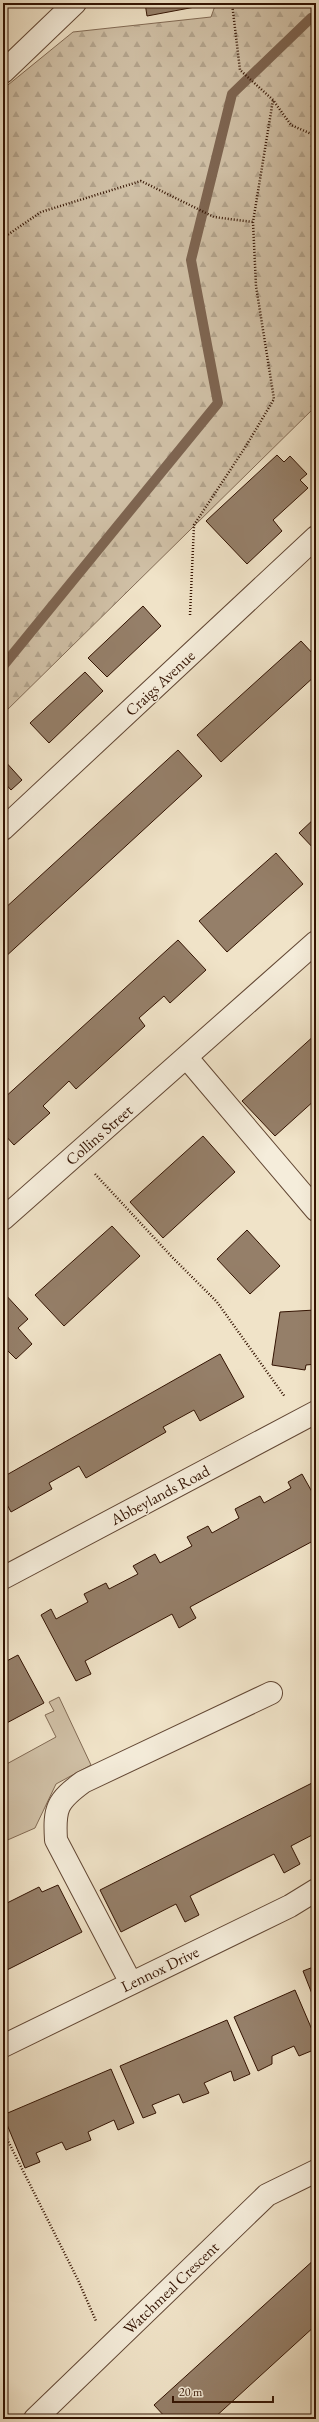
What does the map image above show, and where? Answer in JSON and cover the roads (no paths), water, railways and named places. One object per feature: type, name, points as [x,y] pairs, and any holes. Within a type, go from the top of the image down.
[{"type":"street","points":[[3,72],[75,3]]},
{"type":"street","name":"Craigs Avenue","points":[[3,829],[316,537]]},
{"type":"street","name":"Collins Street","points":[[5,1212],[77,1155],[316,942]]},
{"type":"street","points":[[187,1058],[316,1210]]},
{"type":"street","name":"Abbeylands Road","points":[[3,1578],[316,1412]]},
{"type":"street","points":[[131,1983],[56,1840],[54,1816],[64,1796],[83,1782],[271,1692]]},
{"type":"street","name":"Lennox Drive","points":[[3,2046],[290,1906],[316,1890]]},
{"type":"street","name":"Watchmeal Crescent","points":[[35,2419],[267,2195],[316,2171]]},
{"type":"waterway","points":[[3,666],[218,403],[191,260],[232,94],[311,18]]}]
